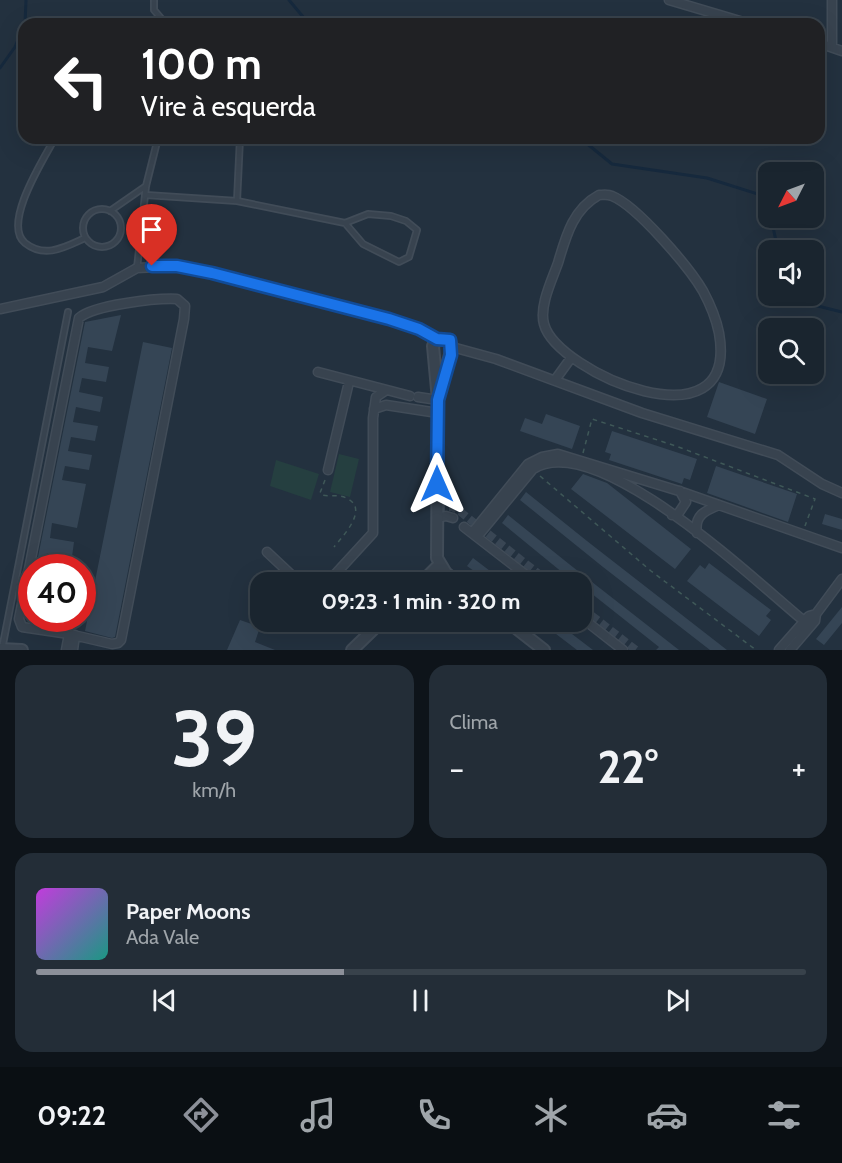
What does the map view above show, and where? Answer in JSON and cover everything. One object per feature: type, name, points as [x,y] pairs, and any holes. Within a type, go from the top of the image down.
[{"type":"street","points":[[669,0],[730,18]]},
{"type":"street","points":[[832,0],[832,46]]},
{"type":"street","points":[[825,44],[842,51]]},
{"type":"street","points":[[599,195],[610,195],[646,223],[702,289],[713,311],[719,335],[720,355],[709,384],[705,389],[688,395],[648,392],[601,375],[571,358],[546,332],[543,309],[572,223],[588,201],[599,195]]},
{"type":"street","points":[[0,309],[103,287],[137,268],[177,266],[212,273],[389,319],[419,329],[437,339],[450,340],[452,347],[438,400]]},
{"type":"street","points":[[180,300],[185,306],[184,319],[121,640],[112,644],[72,635],[22,627],[19,622],[77,322],[86,313],[128,303],[180,300]]},
{"type":"street","points":[[437,339],[433,346],[438,400],[437,518],[439,565],[446,572]]},
{"type":"street","points":[[452,347],[496,359],[642,413],[778,455],[822,484],[842,493]]},
{"type":"street","points":[[555,380],[571,358]]},
{"type":"street","points":[[318,372],[385,391],[438,400]]},
{"type":"street","points":[[328,470],[349,382]]},
{"type":"street","points":[[337,572],[373,532],[374,409],[376,397],[385,391]]},
{"type":"street","points":[[406,409],[411,396]]},
{"type":"street","points":[[374,409],[386,405],[438,413]]},
{"type":"street","points":[[471,532],[528,464],[542,457],[558,454],[680,491],[842,548]]},
{"type":"street","points":[[471,532],[532,470],[543,463],[557,460],[601,471],[638,490],[697,533],[804,621]]},
{"type":"street","points":[[672,515],[678,514],[686,502],[680,491]]},
{"type":"street","points":[[697,533],[696,521],[700,515],[719,505]]},
{"type":"street","points":[[437,518],[446,516],[453,518]]},
{"type":"street","points":[[471,532],[522,572]]},
{"type":"street","points":[[267,552],[288,572]]},
{"type":"street","points":[[432,572],[439,565]]},
{"type":"street","points":[[778,650],[804,621],[816,614],[842,579]]},
{"type":"street","points":[[790,650],[815,621],[816,614]]},
{"type":"street","points":[[592,626],[623,650]]},
{"type":"street","points":[[352,650],[371,632]]},
{"type":"street","points":[[521,632],[544,650]]},
{"type":"street","points":[[66,650],[72,635]]},
{"type":"street","points":[[72,635],[73,650]]},
{"type":"street","points":[[1,649],[22,650]]},
{"type":"lane","points":[[154,0],[154,10],[161,18]]},
{"type":"lane","points":[[52,144],[28,188],[16,224],[20,239],[31,248],[56,251],[86,238]]},
{"type":"lane","points":[[137,268],[146,186],[156,144]]},
{"type":"lane","points":[[237,201],[240,144]]},
{"type":"lane","points":[[111,211],[146,186]]},
{"type":"lane","points":[[146,195],[237,201],[345,223],[368,214],[391,216],[406,221],[417,230],[409,257],[399,262],[363,244],[345,223]]},
{"type":"lane","points":[[97,209],[111,211],[116,215],[121,227],[117,239],[112,244],[101,247],[86,238],[82,226],[87,215],[97,209]]},
{"type":"lane","points":[[1,649],[68,312]]},
{"type":"path","points":[[581,460],[592,419],[676,446],[816,499],[802,533]]},
{"type":"path","points":[[328,470],[320,493],[348,499],[354,504],[356,514],[350,527],[334,547]]},
{"type":"path","points":[[532,470],[651,570],[756,650]]},
{"type":"green space","points":[[339,454],[359,459],[350,497],[330,492]]},
{"type":"green space","points":[[276,460],[319,474],[311,500],[270,486]]},
{"type":"building","points":[[121,315],[112,351],[88,347],[85,363],[109,367],[106,382],[82,378],[79,392],[103,397],[100,412],[76,407],[73,422],[98,426],[95,441],[71,437],[68,451],[92,455],[89,470],[65,466],[62,480],[86,484],[77,528],[52,523],[50,538],[74,542],[72,554],[39,554],[85,322]]},
{"type":"building","points":[[143,342],[172,348],[115,637],[112,638],[89,632],[96,632],[96,576]]},
{"type":"building","points":[[719,382],[767,399],[755,434],[707,417]]},
{"type":"building","points":[[546,414],[580,426],[572,449],[520,431],[525,418],[542,424]]},
{"type":"building","points":[[612,431],[697,459],[690,480],[684,478],[682,484],[609,460],[611,454],[605,452]]},
{"type":"building","points":[[716,466],[797,494],[788,522],[707,493]]},
{"type":"building","points":[[583,474],[607,483],[691,549],[675,569],[571,489]]},
{"type":"building","points":[[526,492],[727,650],[710,650],[603,567],[520,500]]},
{"type":"building","points":[[825,514],[842,519],[842,530],[822,524]]},
{"type":"building","points":[[508,515],[579,572],[562,572],[502,523]]},
{"type":"building","points":[[473,558],[491,572],[475,572],[467,566]]},
{"type":"building","points":[[709,563],[771,610],[766,616],[771,620],[759,636],[687,581],[700,565],[705,569]]},
{"type":"building","points":[[592,582],[679,650],[656,650],[659,647],[592,594]]},
{"type":"building","points":[[842,607],[842,623],[824,645],[816,639]]},
{"type":"building","points":[[240,620],[250,624],[250,632],[258,632],[255,642],[275,650],[227,650]]},
{"type":"building","points":[[553,632],[569,632],[593,650],[577,650]]},
{"type":"waterway","points":[[25,18],[26,0]]},
{"type":"waterway","points":[[289,0],[304,18]]},
{"type":"waterway","points":[[0,68],[18,40]]},
{"type":"waterway","points":[[587,144],[612,164],[707,178],[758,194]]},
{"type":"waterway","points":[[773,228],[776,240]]},
{"type":"waterway","points":[[818,306],[842,312]]},
{"type":"tunnel","points":[[437,507],[452,507],[458,510],[536,572]]},
{"type":"tunnel","points":[[592,616],[636,650]]},
{"type":"route","points":[[152,266],[177,266],[212,273],[389,319],[419,329],[437,339],[450,340],[451,355],[438,400],[437,484]]}]
